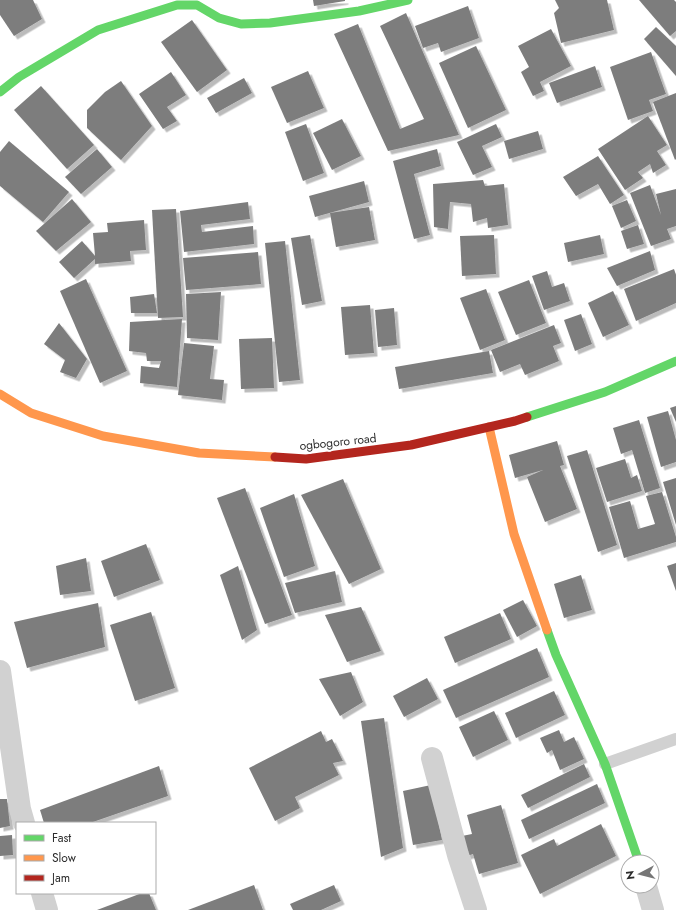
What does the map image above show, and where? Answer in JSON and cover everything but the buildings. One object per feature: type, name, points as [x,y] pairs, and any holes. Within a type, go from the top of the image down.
[{"type":"street","points":[[0,92],[19,76],[98,30],[177,5],[197,5],[219,18],[241,24],[270,23],[359,11],[408,0]]},
{"type":"street","name":"ogbogoro road","points":[[0,394],[31,413],[103,436],[199,453],[306,459],[411,445],[515,421],[605,392],[676,361]]},
{"type":"street","points":[[489,426],[514,534],[556,655],[605,764],[636,854]]},
{"type":"street","points":[[0,671],[20,808],[24,822]]},
{"type":"street","points":[[432,758],[458,855],[476,910]]},
{"type":"street","points":[[42,894],[47,910]]},
{"type":"street","points":[[648,894],[653,910]]},
{"type":"lane","points":[[605,764],[676,739]]},
{"type":"traffic: fast","points":[[0,92],[19,77],[98,30],[177,5],[197,5],[219,18],[241,24],[270,23],[359,11],[408,0]]},
{"type":"traffic: fast","points":[[527,417],[605,392],[676,361]]},
{"type":"traffic: fast","points":[[547,630],[556,655],[605,764],[636,854]]},
{"type":"traffic: slow","points":[[0,394],[31,413],[103,436],[199,453],[275,457]]},
{"type":"traffic: slow","points":[[489,427],[514,534],[547,630]]},
{"type":"traffic: jam","points":[[275,457],[306,459],[411,445],[527,417]]}]
